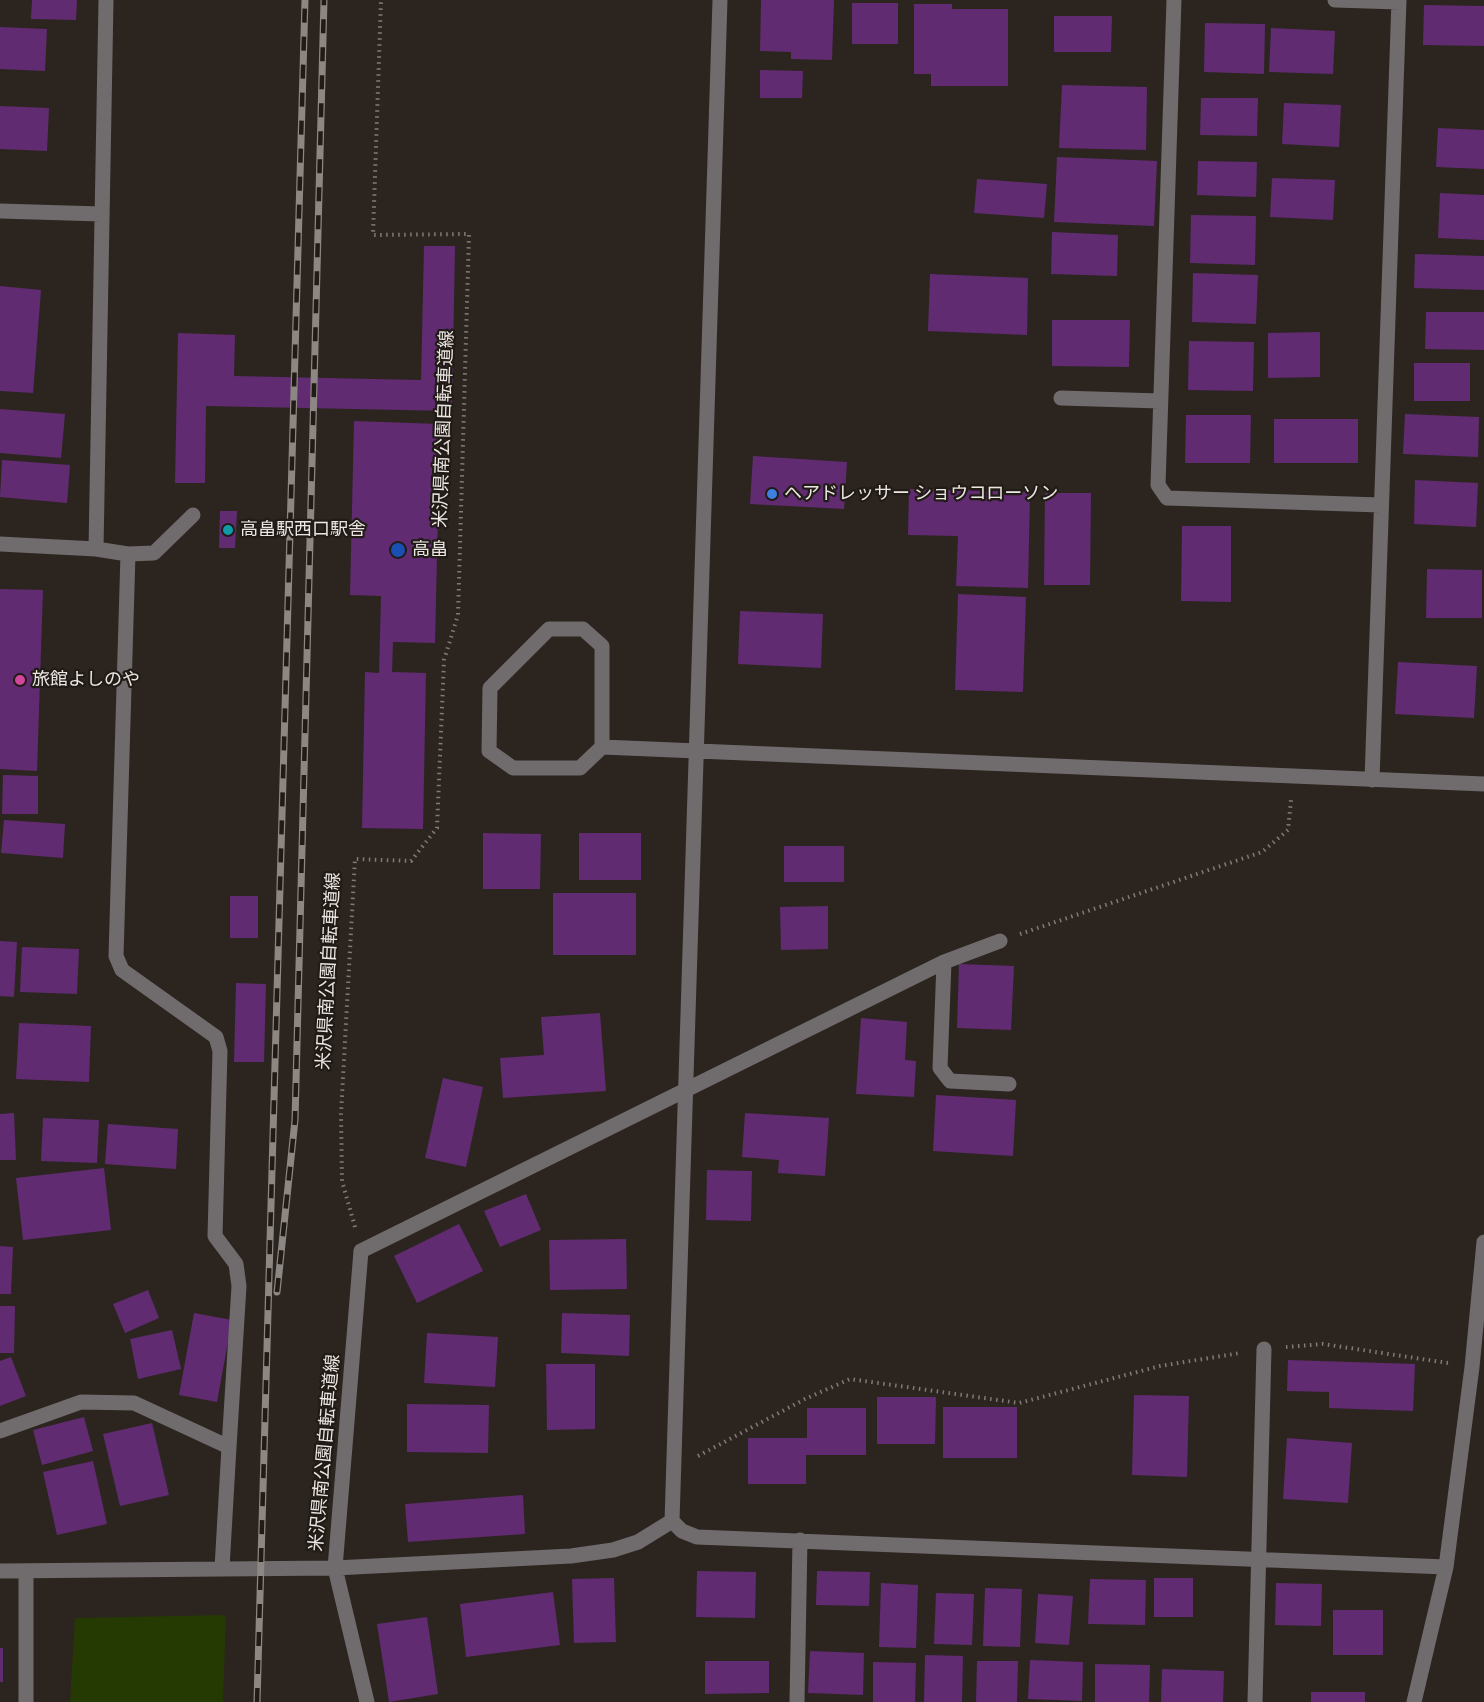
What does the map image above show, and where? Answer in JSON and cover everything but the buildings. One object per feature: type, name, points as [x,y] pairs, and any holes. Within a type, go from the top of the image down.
[{"type":"street","points":[[96,549],[106,0]]},
{"type":"street","points":[[720,0],[672,1521],[682,1531],[697,1537],[1446,1567]]},
{"type":"street","points":[[1174,0],[1158,485],[1167,498],[1380,505]]},
{"type":"street","points":[[1335,0],[1399,1],[1372,780]]},
{"type":"street","points":[[0,211],[101,214]]},
{"type":"street","points":[[1061,398],[1160,401]]},
{"type":"street","points":[[0,544],[96,549],[128,554],[154,553],[193,515]]},
{"type":"street","points":[[128,554],[116,956],[122,970],[216,1037],[219,1051],[215,1236],[236,1264],[239,1286],[222,1568]]},
{"type":"street","points":[[602,747],[602,646],[582,629],[549,629],[490,688],[489,751],[513,768],[580,768],[602,747],[1293,778],[1484,784]]},
{"type":"street","points":[[361,1251],[944,962],[1000,941]]},
{"type":"street","points":[[944,962],[940,1068],[950,1081],[1009,1084]]},
{"type":"street","points":[[1414,1702],[1446,1567],[1472,1366],[1484,1242]]},
{"type":"street","name":"米沢県南公園自転車道線","points":[[361,1251],[335,1568],[367,1702]]},
{"type":"street","points":[[1255,1702],[1264,1349]]},
{"type":"street","points":[[0,1431],[81,1402],[134,1403],[230,1447]]},
{"type":"street","points":[[0,1571],[335,1568],[571,1556],[613,1550],[638,1542],[672,1521]]},
{"type":"street","points":[[797,1702],[800,1540]]},
{"type":"street","points":[[26,1571],[26,1702]]},
{"type":"path","name":"米沢県南公園自転車道線","points":[[361,1251],[342,1181],[340,1114],[355,859],[411,861],[437,828],[444,660],[458,615],[469,234],[373,235],[381,0]]},
{"type":"path","points":[[1000,941],[1262,852],[1288,830],[1293,778]]},
{"type":"path","points":[[674,1469],[805,1399],[850,1379],[1019,1403],[1160,1366],[1264,1349],[1323,1344],[1472,1366]]},
{"type":"green space","points":[[226,1615],[223,1702],[70,1702],[75,1618]]},
{"type":"railway","points":[[257,1702],[305,0]]},
{"type":"railway","points":[[277,1292],[295,1120],[324,0]]},
{"type":"place","name":"ヘアドレッサー ショウコローソン","points":[[772,494]]},
{"type":"place","name":"高畠駅西口駅舎","points":[[228,530]]},
{"type":"place","name":"高畠","points":[[398,550]]},
{"type":"place","name":"旅館よしのや","points":[[20,680]]}]
